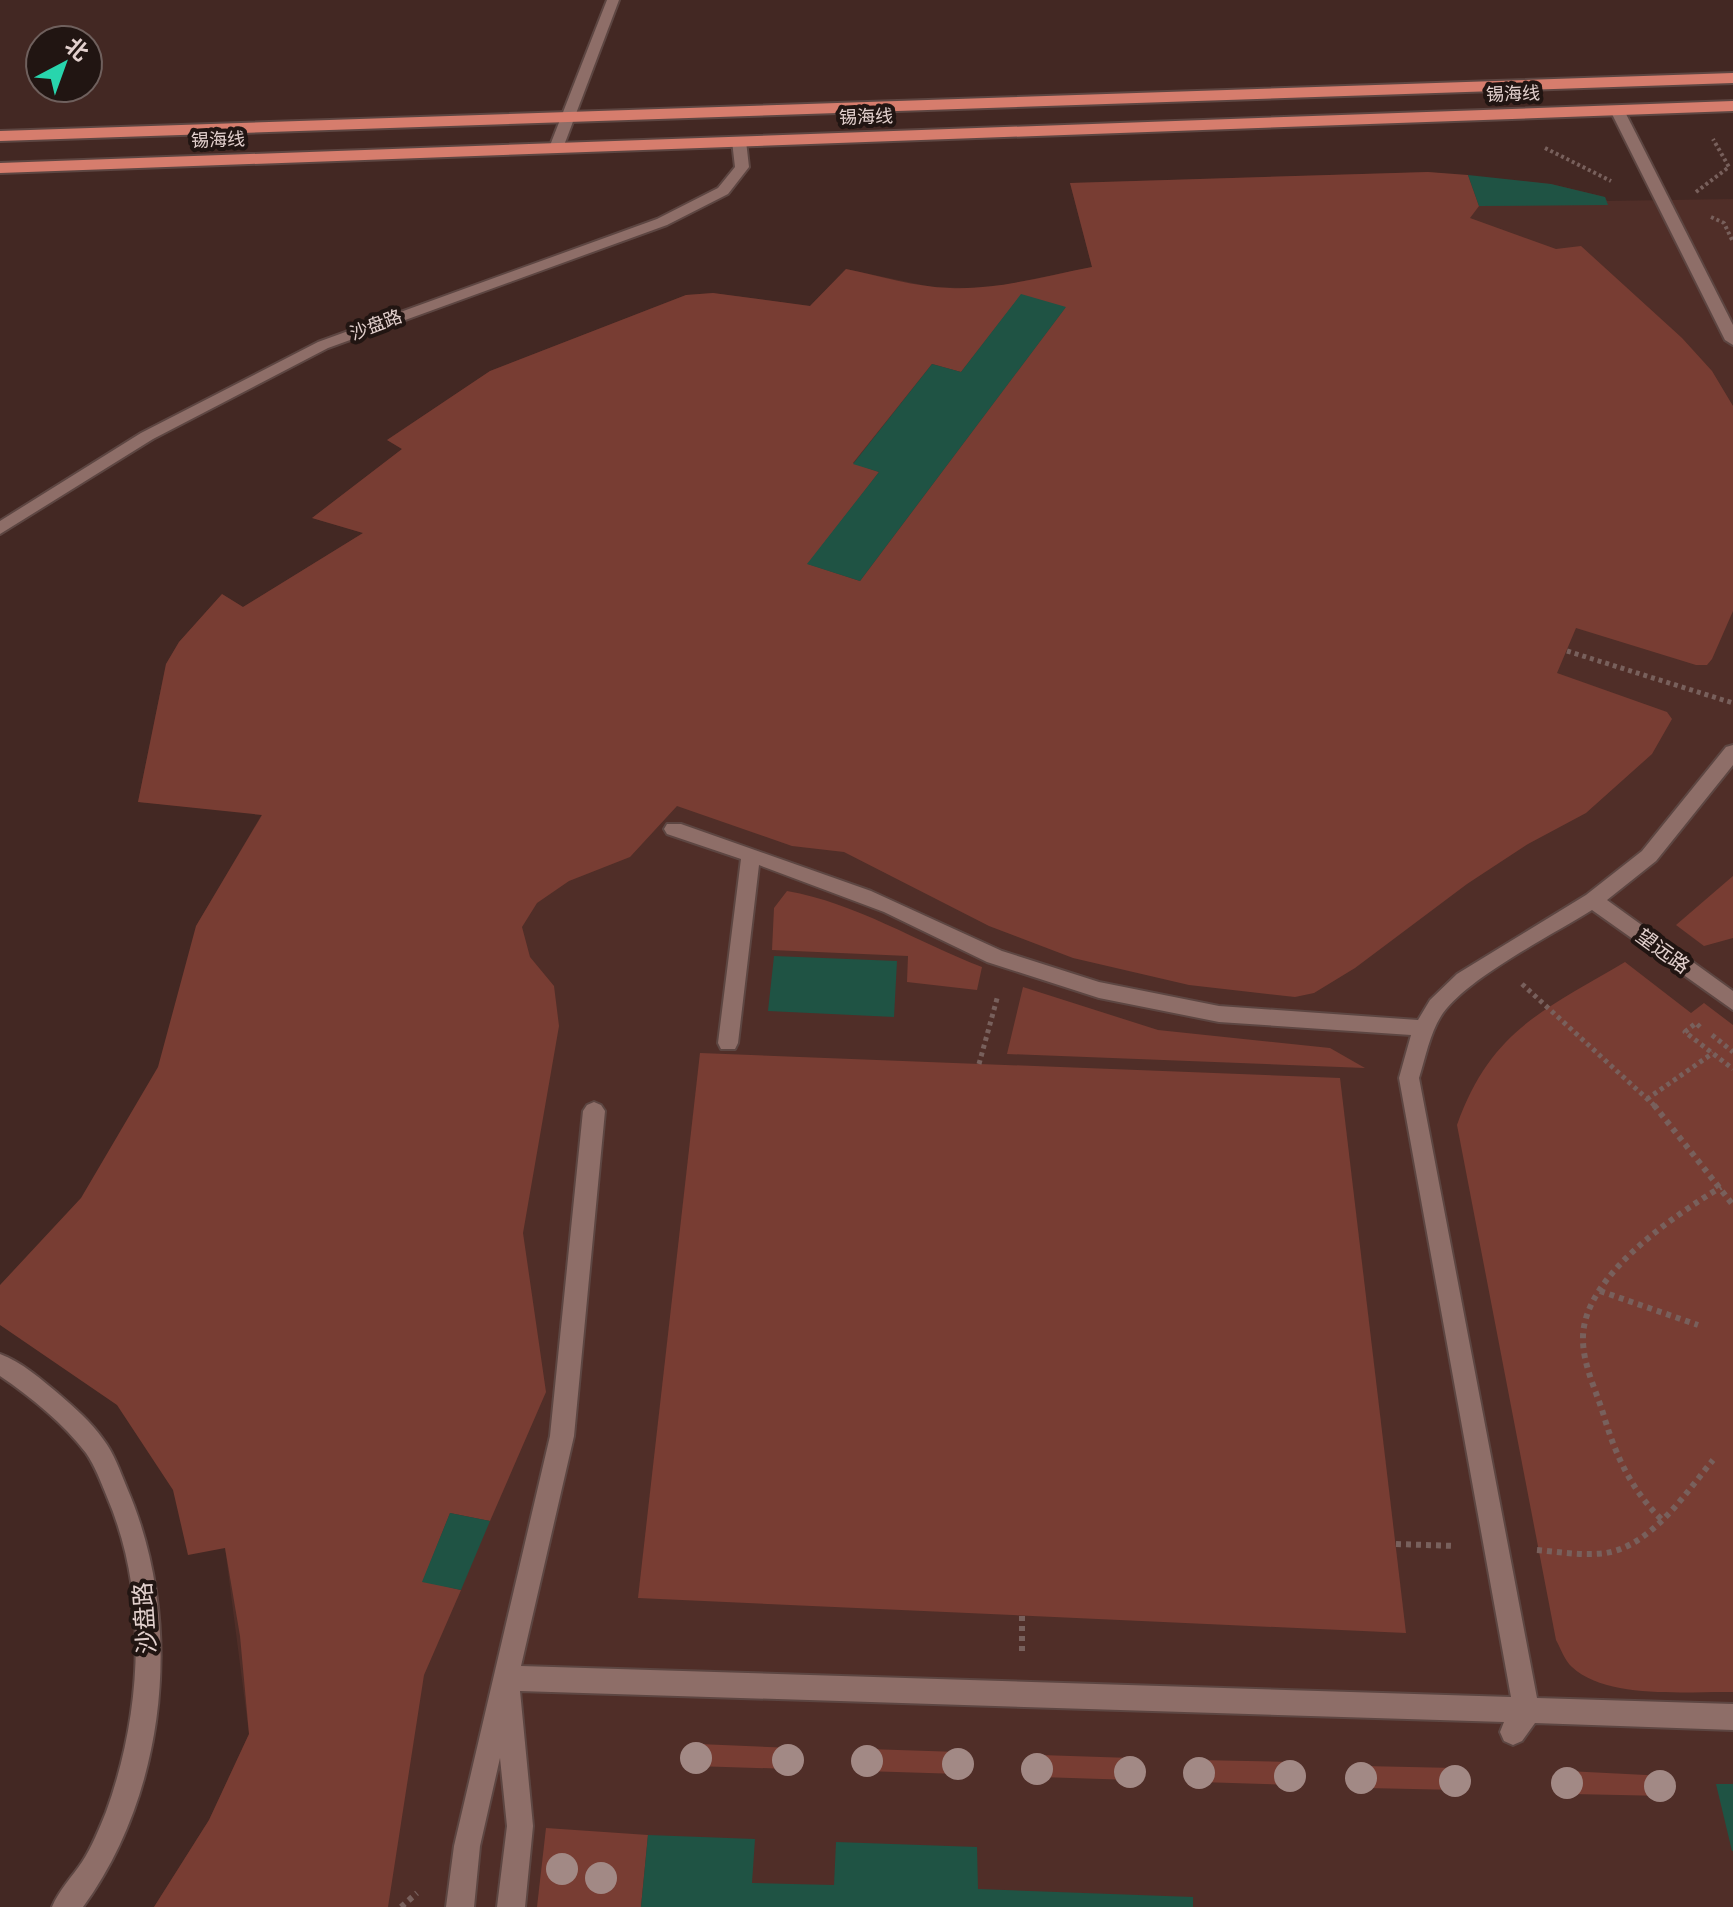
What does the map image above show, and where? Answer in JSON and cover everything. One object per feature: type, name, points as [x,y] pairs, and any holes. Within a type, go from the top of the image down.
[{"type":"highway","name":"锡海线","points":[[0,136],[1733,78]]},
{"type":"highway","points":[[1603,83],[1617,110]]},
{"type":"highway","name":"锡海线","points":[[0,168],[1733,106]]},
{"type":"street","points":[[556,148],[613,0]]},
{"type":"street","points":[[1617,110],[1733,340]]},
{"type":"street","name":"沙盘路","points":[[0,529],[147,436],[323,345],[600,246],[662,222],[723,191],[742,167],[739,141]]},
{"type":"street","points":[[1714,303],[1733,303]]},
{"type":"street","points":[[1520,1722],[1497,1547],[1409,1078],[1424,1028],[1437,1006],[1464,980],[1593,900],[1649,856],[1733,752]]},
{"type":"street","points":[[674,829],[892,908],[964,943],[1033,971],[1102,991],[1173,1007],[1281,1021],[1424,1028]]},
{"type":"street","points":[[728,1043],[751,856]]},
{"type":"street","name":"望远路","points":[[1593,900],[1733,1002]]},
{"type":"street","points":[[460,1907],[467,1846],[562,1436],[594,1111]]},
{"type":"street","name":"沙盘路","points":[[0,1364],[19,1375],[93,1444],[126,1506],[146,1586],[149,1679],[129,1778],[100,1858],[66,1907]]},
{"type":"street","points":[[506,1678],[1520,1722],[1733,1717]]},
{"type":"street","points":[[506,1678],[520,1826],[511,1907]]},
{"type":"path","points":[[1702,204],[1696,192],[1729,167],[1709,133]]},
{"type":"path","points":[[1541,146],[1620,186]]},
{"type":"path","points":[[1708,216],[1724,223],[1733,242]]},
{"type":"path","points":[[1567,651],[1733,703]]},
{"type":"path","points":[[979,1064],[997,999]]},
{"type":"path","points":[[1548,1007],[1662,1112],[1733,1205]]},
{"type":"path","points":[[1733,1052],[1696,1023],[1685,1032],[1733,1069]]},
{"type":"path","points":[[1647,1099],[1713,1053]]},
{"type":"path","points":[[1661,1519],[1645,1504],[1625,1475],[1612,1447],[1585,1352],[1583,1330],[1600,1291],[1640,1245],[1688,1207],[1721,1187]]},
{"type":"path","points":[[1600,1291],[1698,1325]]},
{"type":"path","points":[[1538,1550],[1588,1553],[1619,1549],[1661,1519],[1713,1460]]},
{"type":"path","points":[[1396,1544],[1497,1547]]},
{"type":"shaded area","points":[[1428,172],[1551,184],[1605,197],[1607,201],[1733,199],[1733,1907],[154,1907],[209,1820],[249,1734],[225,1548],[196,926],[262,814],[138,802],[166,664],[179,642],[222,594],[243,607],[363,533],[312,518],[402,449],[387,440],[490,371],[686,295],[713,293],[810,306],[846,269],[932,287],[968,288],[1004,285],[1092,267],[1070,183]]},
{"type":"shaded area","points":[[1428,172],[1468,175],[1479,206],[1470,218],[1556,249],[1581,246],[1682,338],[1712,371],[1733,406],[1733,611],[1712,659],[1707,665],[1696,665],[1576,628],[1557,673],[1667,712],[1672,719],[1652,754],[1586,813],[1528,844],[1467,884],[1355,968],[1314,993],[1295,997],[1189,985],[1073,958],[989,926],[844,852],[792,846],[677,806],[630,857],[569,881],[537,903],[522,927],[530,957],[554,986],[559,1026],[523,1233],[546,1392],[490,1521],[450,1513],[423,1581],[461,1590],[424,1675],[388,1907],[154,1907],[209,1820],[249,1734],[240,1636],[225,1548],[188,1555],[173,1490],[117,1405],[0,1325],[0,1285],[81,1198],[158,1067],[196,926],[262,815],[138,802],[166,664],[179,642],[222,594],[243,607],[363,533],[312,518],[402,449],[387,440],[490,371],[686,295],[713,293],[810,306],[846,269],[924,286],[968,288],[1021,282],[1092,267],[1070,183]],"holes":[[[1021,295],[1065,308],[860,581],[808,564],[879,472],[853,463],[932,364],[961,372]]]},
{"type":"shaded area","points":[[1733,876],[1733,938],[1704,946],[1676,925]]},
{"type":"shaded area","points":[[787,891],[837,904],[982,967],[977,990],[907,982],[908,956],[772,950],[774,908]]},
{"type":"shaded area","points":[[1625,962],[1691,1013],[1704,1003],[1733,1025],[1733,1692],[1649,1692],[1606,1685],[1587,1678],[1572,1667],[1556,1640],[1457,1125],[1486,1066],[1504,1044],[1545,1010]]},
{"type":"shaded area","points":[[1023,987],[1158,1030],[1330,1048],[1365,1068],[1007,1054]]},
{"type":"shaded area","points":[[700,1053],[1340,1078],[1406,1633],[638,1598]]},
{"type":"shaded area","points":[[699,1744],[793,1748],[802,1754],[802,1762],[791,1769],[694,1766],[689,1753]]},
{"type":"shaded area","points":[[868,1749],[959,1752],[968,1755],[971,1767],[960,1774],[864,1771],[858,1758]]},
{"type":"shaded area","points":[[1033,1757],[1132,1758],[1140,1760],[1144,1770],[1140,1779],[1133,1780],[1040,1777],[1033,1774],[1029,1763]]},
{"type":"shaded area","points":[[1198,1760],[1291,1762],[1301,1767],[1304,1776],[1300,1783],[1293,1785],[1200,1782],[1193,1780],[1189,1769]]},
{"type":"shaded area","points":[[1363,1766],[1456,1768],[1466,1772],[1469,1783],[1459,1790],[1366,1788],[1358,1785],[1354,1774]]},
{"type":"shaded area","points":[[1567,1771],[1666,1776],[1673,1784],[1674,1792],[1666,1796],[1572,1794],[1558,1784],[1559,1777]]},
{"type":"shaded area","points":[[546,1828],[648,1835],[641,1907],[537,1907]]},
{"type":"building","points":[[1468,175],[1551,184],[1605,197],[1608,205],[1479,206]]},
{"type":"building","points":[[1021,294],[1066,307],[860,581],[807,564],[879,472],[853,464],[932,364],[961,372]]},
{"type":"building","points":[[774,956],[897,961],[894,1017],[768,1011]]},
{"type":"building","points":[[450,1513],[490,1521],[461,1590],[422,1582]]},
{"type":"building","points":[[1716,1784],[1733,1784],[1733,1851],[1732,1851]]},
{"type":"building","points":[[648,1835],[755,1839],[752,1883],[834,1885],[836,1842],[977,1847],[978,1889],[1193,1897],[1193,1907],[641,1907]]}]
